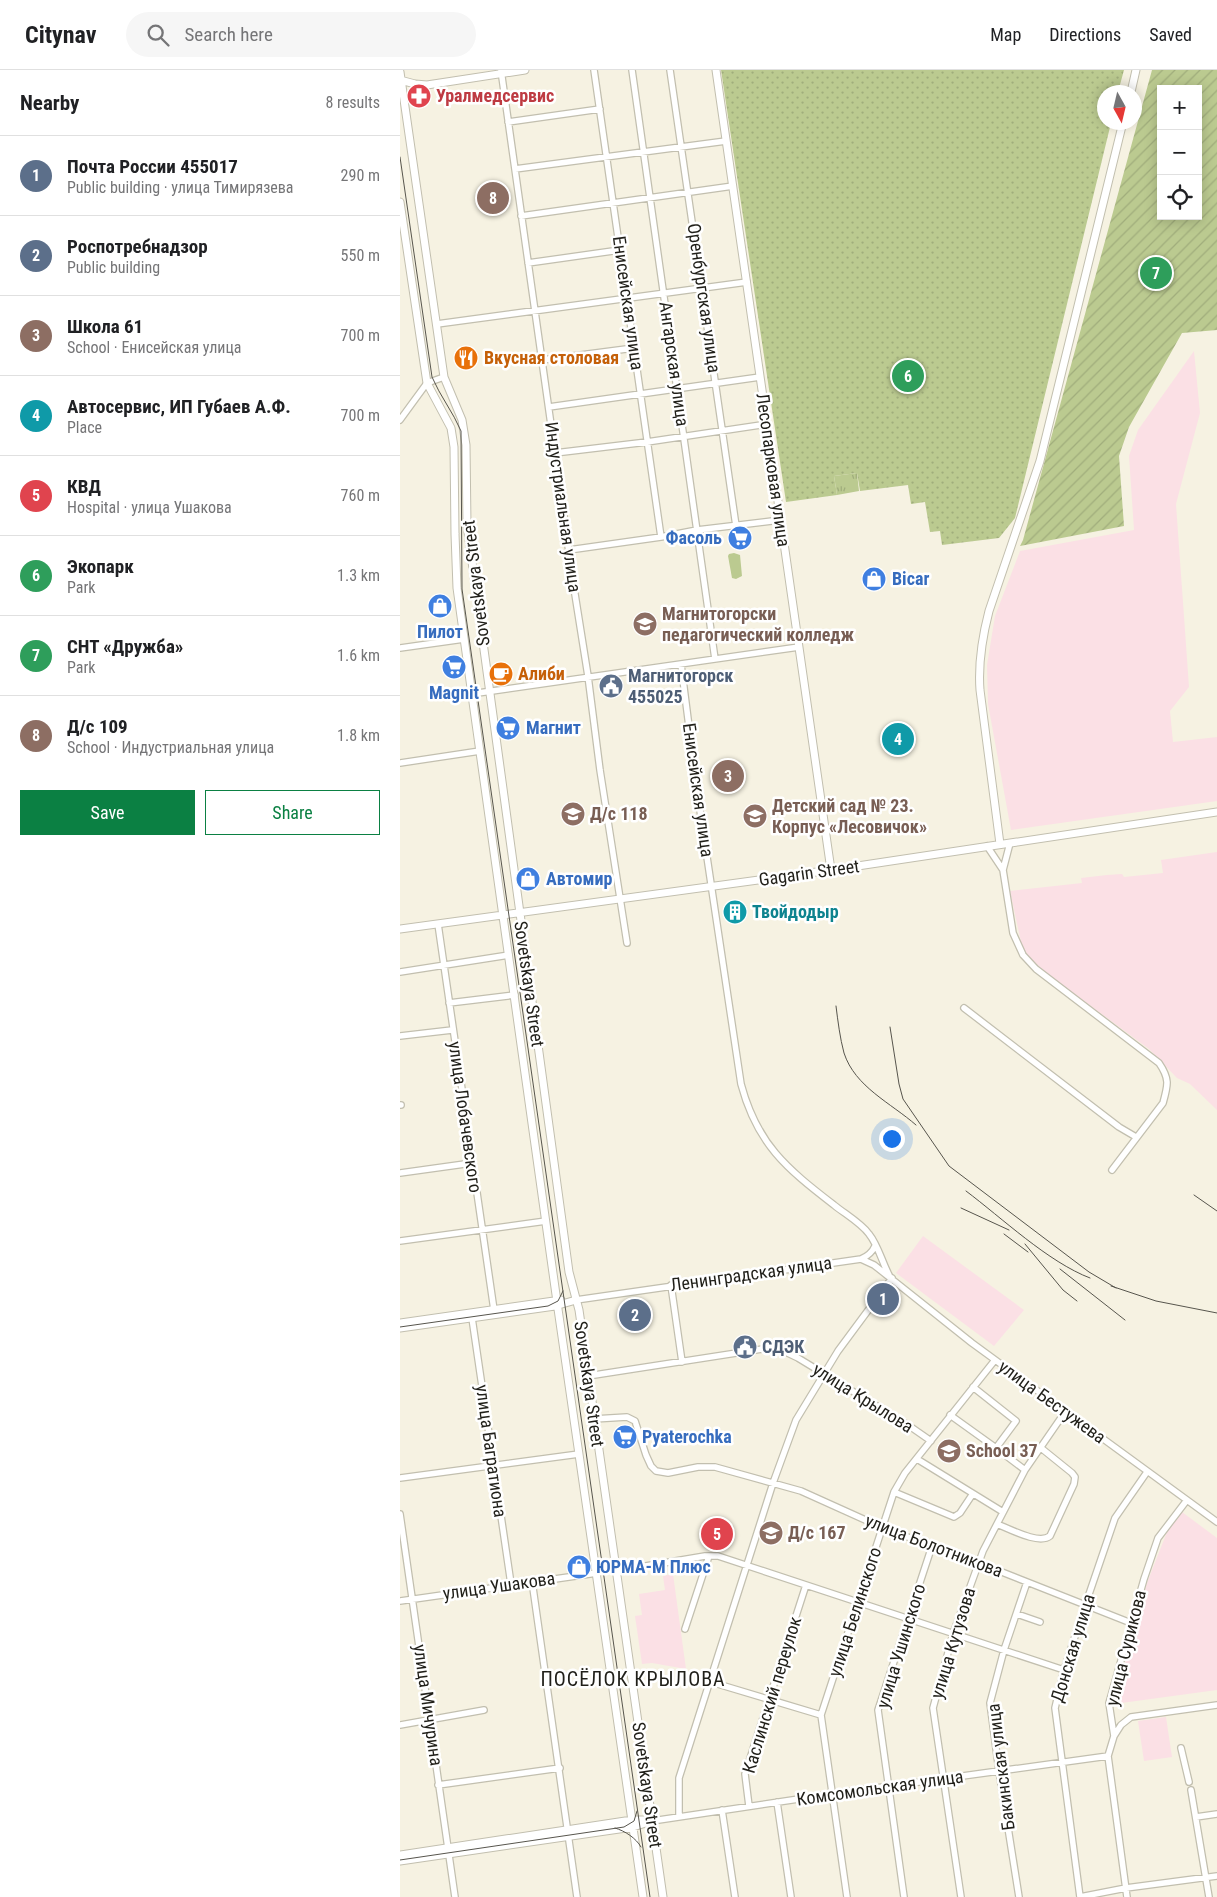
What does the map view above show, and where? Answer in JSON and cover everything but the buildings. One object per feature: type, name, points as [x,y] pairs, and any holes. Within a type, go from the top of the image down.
[{"type":"main road","points":[[401,80],[427,85],[501,72],[525,70]]},
{"type":"main road","name":"Лесопарковая улица","points":[[716,70],[831,870]]},
{"type":"main road","points":[[1133,85],[1136,70]]},
{"type":"main road","name":"Sovetskaya Street","points":[[400,72],[444,376],[462,420],[466,445],[468,525],[519,913],[569,1272],[576,1300],[588,1376],[663,1897]]},
{"type":"main road","points":[[1000,844],[980,690],[980,657],[983,634],[1040,461],[1122,130]]},
{"type":"main road","name":"Sovetskaya Street","points":[[400,202],[427,383],[451,428],[454,447],[454,534],[457,583],[471,694],[557,1303],[644,1897]]},
{"type":"main road","name":"Gagarin Street","points":[[400,929],[831,870],[1217,812]]},
{"type":"main road","name":"Ленинградская улица","points":[[400,1328],[576,1300]]},
{"type":"main road","name":"Ленинградская улица","points":[[400,1323],[557,1303]]},
{"type":"main road","name":"Комсомольская улица","points":[[400,1861],[449,1851],[652,1821]]},
{"type":"main road","name":"Комсомольская улица","points":[[400,1855],[449,1851]]},
{"type":"street","name":"Енисейская улица","points":[[594,70],[661,537]]},
{"type":"street","name":"Ангарская улица","points":[[632,70],[715,659]]},
{"type":"street","name":"Оренбургская улица","points":[[670,70],[736,526]]},
{"type":"street","name":"Индустриальная улица","points":[[501,72],[600,770],[627,943]]},
{"type":"street","points":[[508,122],[600,109]]},
{"type":"street","points":[[514,169],[726,141]]},
{"type":"street","points":[[521,216],[733,186]]},
{"type":"street","points":[[528,263],[620,250]]},
{"type":"street","points":[[437,324],[747,282]]},
{"type":"street","points":[[542,360],[634,348]]},
{"type":"street","points":[[400,420],[427,383],[444,376]]},
{"type":"street","points":[[549,407],[760,377]]},
{"type":"street","points":[[555,453],[647,442],[767,424]]},
{"type":"street","points":[[569,550],[697,530],[780,520]]},
{"type":"street","points":[[400,648],[464,639]]},
{"type":"street","points":[[471,694],[799,647]]},
{"type":"street","name":"Енисейская улица","points":[[681,664],[711,886],[741,1084],[750,1114],[766,1143],[776,1156],[806,1184],[868,1232],[891,1278]]},
{"type":"street","points":[[400,763],[480,751]]},
{"type":"street","points":[[1010,843],[1003,870],[1013,933],[1023,955],[1036,969],[1159,1063],[1167,1075],[1163,1103],[1112,1170]]},
{"type":"street","points":[[987,846],[1003,870]]},
{"type":"street","name":"улица Лобачевского","points":[[438,924],[494,1310]]},
{"type":"street","points":[[400,972],[509,955]]},
{"type":"street","points":[[449,1004],[515,995]]},
{"type":"street","points":[[964,1008],[1119,1127],[1136,1137]]},
{"type":"street","points":[[400,1036],[452,1030]]},
{"type":"street","points":[[400,1173],[472,1163]]},
{"type":"street","points":[[400,1241],[546,1221]]},
{"type":"street","points":[[861,1258],[866,1257],[872,1252],[875,1246]]},
{"type":"street","points":[[679,1816],[679,1778],[773,1483],[796,1420],[838,1351],[891,1278],[861,1258]]},
{"type":"street","name":"Ленинградская улица","points":[[576,1300],[861,1258]]},
{"type":"street","name":"улица Бестужева","points":[[891,1278],[995,1360],[1217,1522]]},
{"type":"street","points":[[672,1285],[682,1362]]},
{"type":"street","name":"улица Багратиона","points":[[472,1318],[511,1584]]},
{"type":"street","name":"улица Крылова","points":[[588,1376],[774,1347],[798,1358],[931,1441]]},
{"type":"street","name":"улица Белинского","points":[[847,1897],[821,1715],[894,1492],[905,1473],[995,1360]]},
{"type":"street","points":[[974,1387],[1016,1421],[996,1448]]},
{"type":"street","name":"улица Кутузова","points":[[961,1897],[933,1708],[953,1634],[979,1562],[1025,1470],[1065,1412]]},
{"type":"street","points":[[950,1416],[1025,1470]]},
{"type":"street","name":"улица Болотникова","points":[[594,1419],[632,1418],[646,1455],[651,1466],[656,1471],[668,1473],[698,1467],[715,1467],[773,1483],[800,1492],[882,1528],[979,1562],[1131,1623]]},
{"type":"street","points":[[997,1524],[1036,1539],[1045,1540],[1050,1536],[1075,1480],[1072,1473],[1041,1448]]},
{"type":"street","points":[[400,1478],[580,1454]]},
{"type":"street","points":[[917,1459],[1003,1512]]},
{"type":"street","name":"Донская улица","points":[[1080,1897],[1055,1708],[1064,1670],[1115,1518],[1147,1472]]},
{"type":"street","points":[[894,1492],[954,1517],[960,1513],[972,1494]]},
{"type":"street","name":"улица Сурикова","points":[[1127,1897],[1108,1756],[1114,1736],[1109,1703],[1131,1623],[1158,1538],[1187,1500]]},
{"type":"street","name":"улица Мичурина","points":[[400,1514],[455,1897]]},
{"type":"street","name":"улица Ушинского","points":[[904,1897],[878,1710],[932,1546]]},
{"type":"street","points":[[685,1629],[709,1556]]},
{"type":"street","points":[[616,1571],[718,1556],[1064,1670]]},
{"type":"street","name":"улица Ушакова","points":[[400,1601],[597,1573]]},
{"type":"street","points":[[532,1581],[577,1897]]},
{"type":"street","name":"Бакинская улица","points":[[1019,1897],[990,1703],[1004,1650],[1027,1582]]},
{"type":"street","name":"Каслинский переулок","points":[[749,1806],[745,1774],[806,1586]]},
{"type":"street","points":[[1016,1614],[1040,1622]]},
{"type":"street","points":[[711,1682],[821,1715]]},
{"type":"street","points":[[1114,1736],[1121,1725],[1131,1717],[1217,1705]]},
{"type":"street","points":[[400,1725],[484,1710]]},
{"type":"street","points":[[1181,1748],[1189,1782]]},
{"type":"street","name":"Комсомольская улица","points":[[652,1821],[1108,1756]]},
{"type":"street","points":[[438,1785],[560,1768]]},
{"type":"street","points":[[1191,1790],[1209,1897]]},
{"type":"street","points":[[776,1802],[791,1897]]},
{"type":"street","points":[[722,1810],[735,1897]]},
{"type":"street","points":[[1196,1817],[1217,1814]]},
{"type":"street","points":[[1080,1897],[1126,1888],[1217,1876]]},
{"type":"shaded area","points":[[1194,351],[1200,413],[1176,504],[1189,687],[1170,711],[1173,742],[1217,737],[1217,801],[1011,830],[988,704],[987,665],[995,616],[1020,551],[1134,530],[1129,456],[1138,430]]},
{"type":"shaded area","points":[[1217,852],[1217,1110],[1190,1084],[1177,1078],[1149,1049],[1046,973],[1023,951],[1010,891],[1082,883],[1081,878],[1122,874],[1124,877],[1163,873],[1161,860]]},
{"type":"shaded area","points":[[923,1236],[1024,1310],[994,1346],[896,1273]]},
{"type":"shaded area","points":[[1182,1512],[1217,1538],[1217,1690],[1114,1704],[1147,1583],[1167,1532]]},
{"type":"shaded area","points":[[673,1574],[686,1669],[652,1663],[642,1664],[635,1616],[642,1615],[639,1594],[665,1590],[663,1576]]},
{"type":"shaded area","points":[[1166,1717],[1172,1757],[1144,1761],[1138,1721]]},
{"type":"green space","points":[[721,70],[1124,70],[1120,85],[1097,85],[1097,130],[1109,130],[1015,518],[999,538],[942,545],[940,531],[930,532],[925,502],[911,504],[908,485],[860,491],[857,473],[834,476],[837,495],[786,502]]},
{"type":"green space","points":[[1152,70],[1217,70],[1217,330],[1182,333],[1129,427],[1119,456],[1124,526],[1020,546],[1136,130],[1142,130],[1142,106]]},
{"type":"green space","points":[[857,473],[859,491],[837,495],[834,476]]},
{"type":"green space","points":[[734,553],[740,555],[742,576],[736,579],[732,578],[728,556]]},
{"type":"tram line","points":[[400,157],[432,377],[461,431],[462,589],[650,1897]]},
{"type":"tram line","points":[[400,1327],[548,1306],[558,1301],[563,1291]]},
{"type":"tram line","points":[[400,1860],[624,1827],[634,1821],[637,1811]]},
{"type":"tram line","points":[[615,1828],[630,1835],[641,1847]]},
{"type":"railway","points":[[836,1006],[844,1053],[856,1076],[875,1094],[916,1125]]},
{"type":"railway","points":[[890,1027],[903,1099],[949,1166],[1089,1272],[1116,1288]]},
{"type":"railway","points":[[966,1191],[1042,1251],[1074,1271],[1090,1278]]},
{"type":"railway","points":[[1194,1195],[1217,1211]]},
{"type":"railway","points":[[961,1208],[1009,1230]]},
{"type":"railway","points":[[1004,1234],[1028,1252]]},
{"type":"railway","points":[[1025,1244],[1063,1290],[1077,1301]]},
{"type":"railway","points":[[1060,1269],[1125,1320]]},
{"type":"railway","points":[[1111,1286],[1156,1301],[1217,1313]]},
{"type":"place","name":"Уралмедсервис","points":[[419,96]]},
{"type":"place","name":"Д/с 109","points":[[493,198]]},
{"type":"place","name":"СНТ «Дружба»","points":[[1156,273]]},
{"type":"place","name":"Вкусная столовая","points":[[466,358]]},
{"type":"place","name":"Экопарк","points":[[908,376]]},
{"type":"place","name":"Фасоль","points":[[740,538]]},
{"type":"place","name":"Bicar","points":[[874,579]]},
{"type":"place","name":"Пилот","points":[[440,606]]},
{"type":"place","name":"Магнитогорски педагогический колледж","points":[[645,624]]},
{"type":"place","name":"Magnit","points":[[454,667]]},
{"type":"place","name":"Алиби","points":[[501,674]]},
{"type":"place","name":"Магнитогорск 455025","points":[[611,686]]},
{"type":"place","name":"Магнит","points":[[508,728]]},
{"type":"place","name":"Автосервис, ИП Губаев А.Ф.","points":[[898,739]]},
{"type":"place","name":"Школа 61","points":[[728,776]]},
{"type":"place","name":"Д/с 118","points":[[573,814]]},
{"type":"place","name":"Детский сад № 23. Корпус «Лесовичок»","points":[[755,816]]},
{"type":"place","name":"Автомир","points":[[528,879]]},
{"type":"place","name":"Твойдодыр","points":[[735,912]]},
{"type":"place","name":"Почта России 455017","points":[[883,1299]]},
{"type":"place","name":"Роспотребнадзор","points":[[635,1315]]},
{"type":"place","name":"СДЭК","points":[[745,1347]]},
{"type":"place","name":"Pyaterochka","points":[[625,1437]]},
{"type":"place","name":"School 37","points":[[949,1451]]},
{"type":"place","name":"Д/с 167","points":[[771,1533]]},
{"type":"place","name":"КВД","points":[[717,1534]]},
{"type":"place","name":"ЮРМА-М Плюс","points":[[579,1567]]},
{"type":"district","name":"ПОСЁЛОК КРЫЛОВА","points":[[633,1679]]}]
